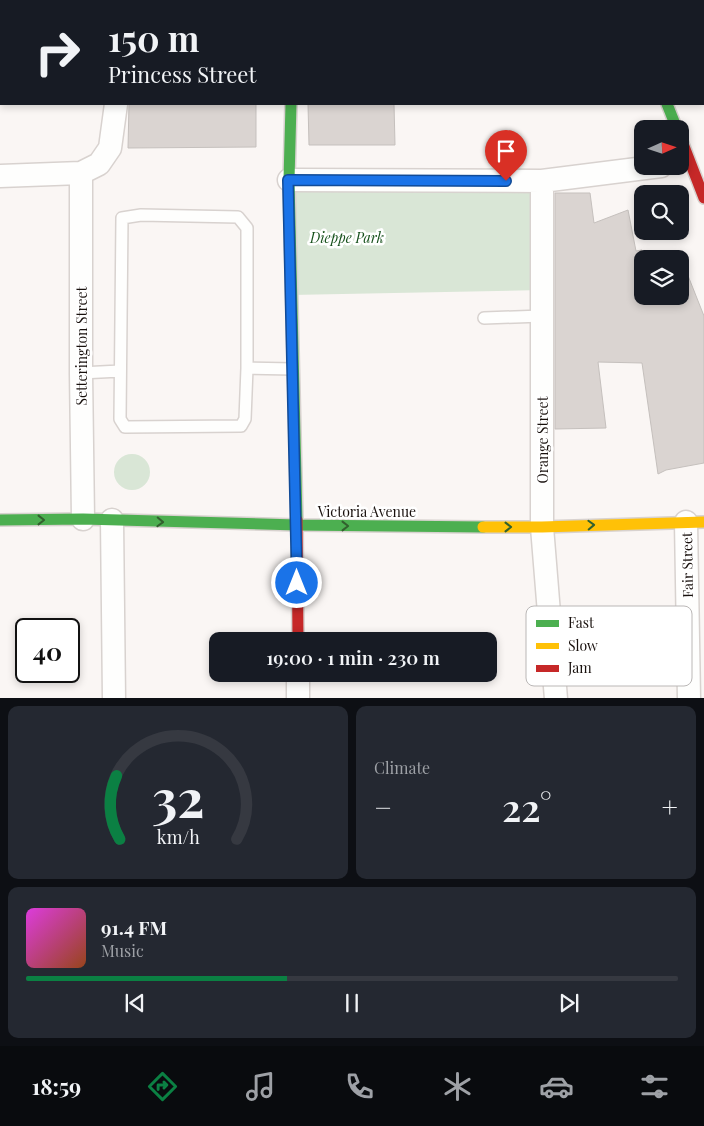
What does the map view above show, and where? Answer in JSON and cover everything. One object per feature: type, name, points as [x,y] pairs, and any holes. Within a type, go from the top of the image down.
[{"type":"street","points":[[0,176],[81,173],[99,164],[110,148],[116,105]]},
{"type":"street","points":[[291,105],[288,180],[298,632]]},
{"type":"street","points":[[667,105],[673,120]]},
{"type":"street","points":[[288,180],[542,181],[634,169]]},
{"type":"street","points":[[689,170],[704,198]]},
{"type":"street","name":"Setterington Street","points":[[81,173],[83,520]]},
{"type":"street","name":"Orange Street","points":[[542,181],[542,527],[548,606]]},
{"type":"street","name":"Victoria Avenue","points":[[0,520],[542,527],[695,522]]},
{"type":"street","points":[[112,520],[114,698]]},
{"type":"street","name":"Fair Street","points":[[692,610],[695,522]]},
{"type":"street","points":[[298,682],[298,698]]},
{"type":"lane","points":[[141,215],[238,217],[247,228],[247,368],[244,418],[241,426],[125,428],[120,418],[122,218],[141,215]]},
{"type":"lane","points":[[484,318],[542,316]]},
{"type":"lane","points":[[247,368],[293,369]]},
{"type":"lane","points":[[81,373],[120,371]]},
{"type":"green space","name":"Dieppe Park","points":[[289,180],[542,181],[542,290],[291,295]]},
{"type":"green space","points":[[132,454],[139,455],[145,459],[149,465],[149,479],[145,485],[139,489],[132,490],[125,489],[119,485],[115,479],[114,472],[115,465],[119,459],[125,455]]},
{"type":"building","points":[[129,105],[256,105],[256,147],[128,148]]},
{"type":"building","points":[[308,105],[394,105],[395,145],[309,145]]},
{"type":"building","points":[[555,193],[590,193],[594,223],[628,210],[636,250],[634,250],[634,305],[689,305],[689,278],[704,316],[704,463],[666,470],[658,474],[642,363],[598,362],[606,428],[555,429]]},
{"type":"traffic: fast","points":[[291,105],[289,180],[297,520]]},
{"type":"traffic: fast","points":[[667,105],[673,120]]},
{"type":"traffic: fast","points":[[0,520],[83,519],[297,525],[483,527]]},
{"type":"traffic: slow","points":[[483,527],[704,522]]},
{"type":"traffic: jam","points":[[689,159],[704,198]]},
{"type":"traffic: jam","points":[[297,520],[298,632]]},
{"type":"route","points":[[297,583],[288,180],[506,181]]}]
